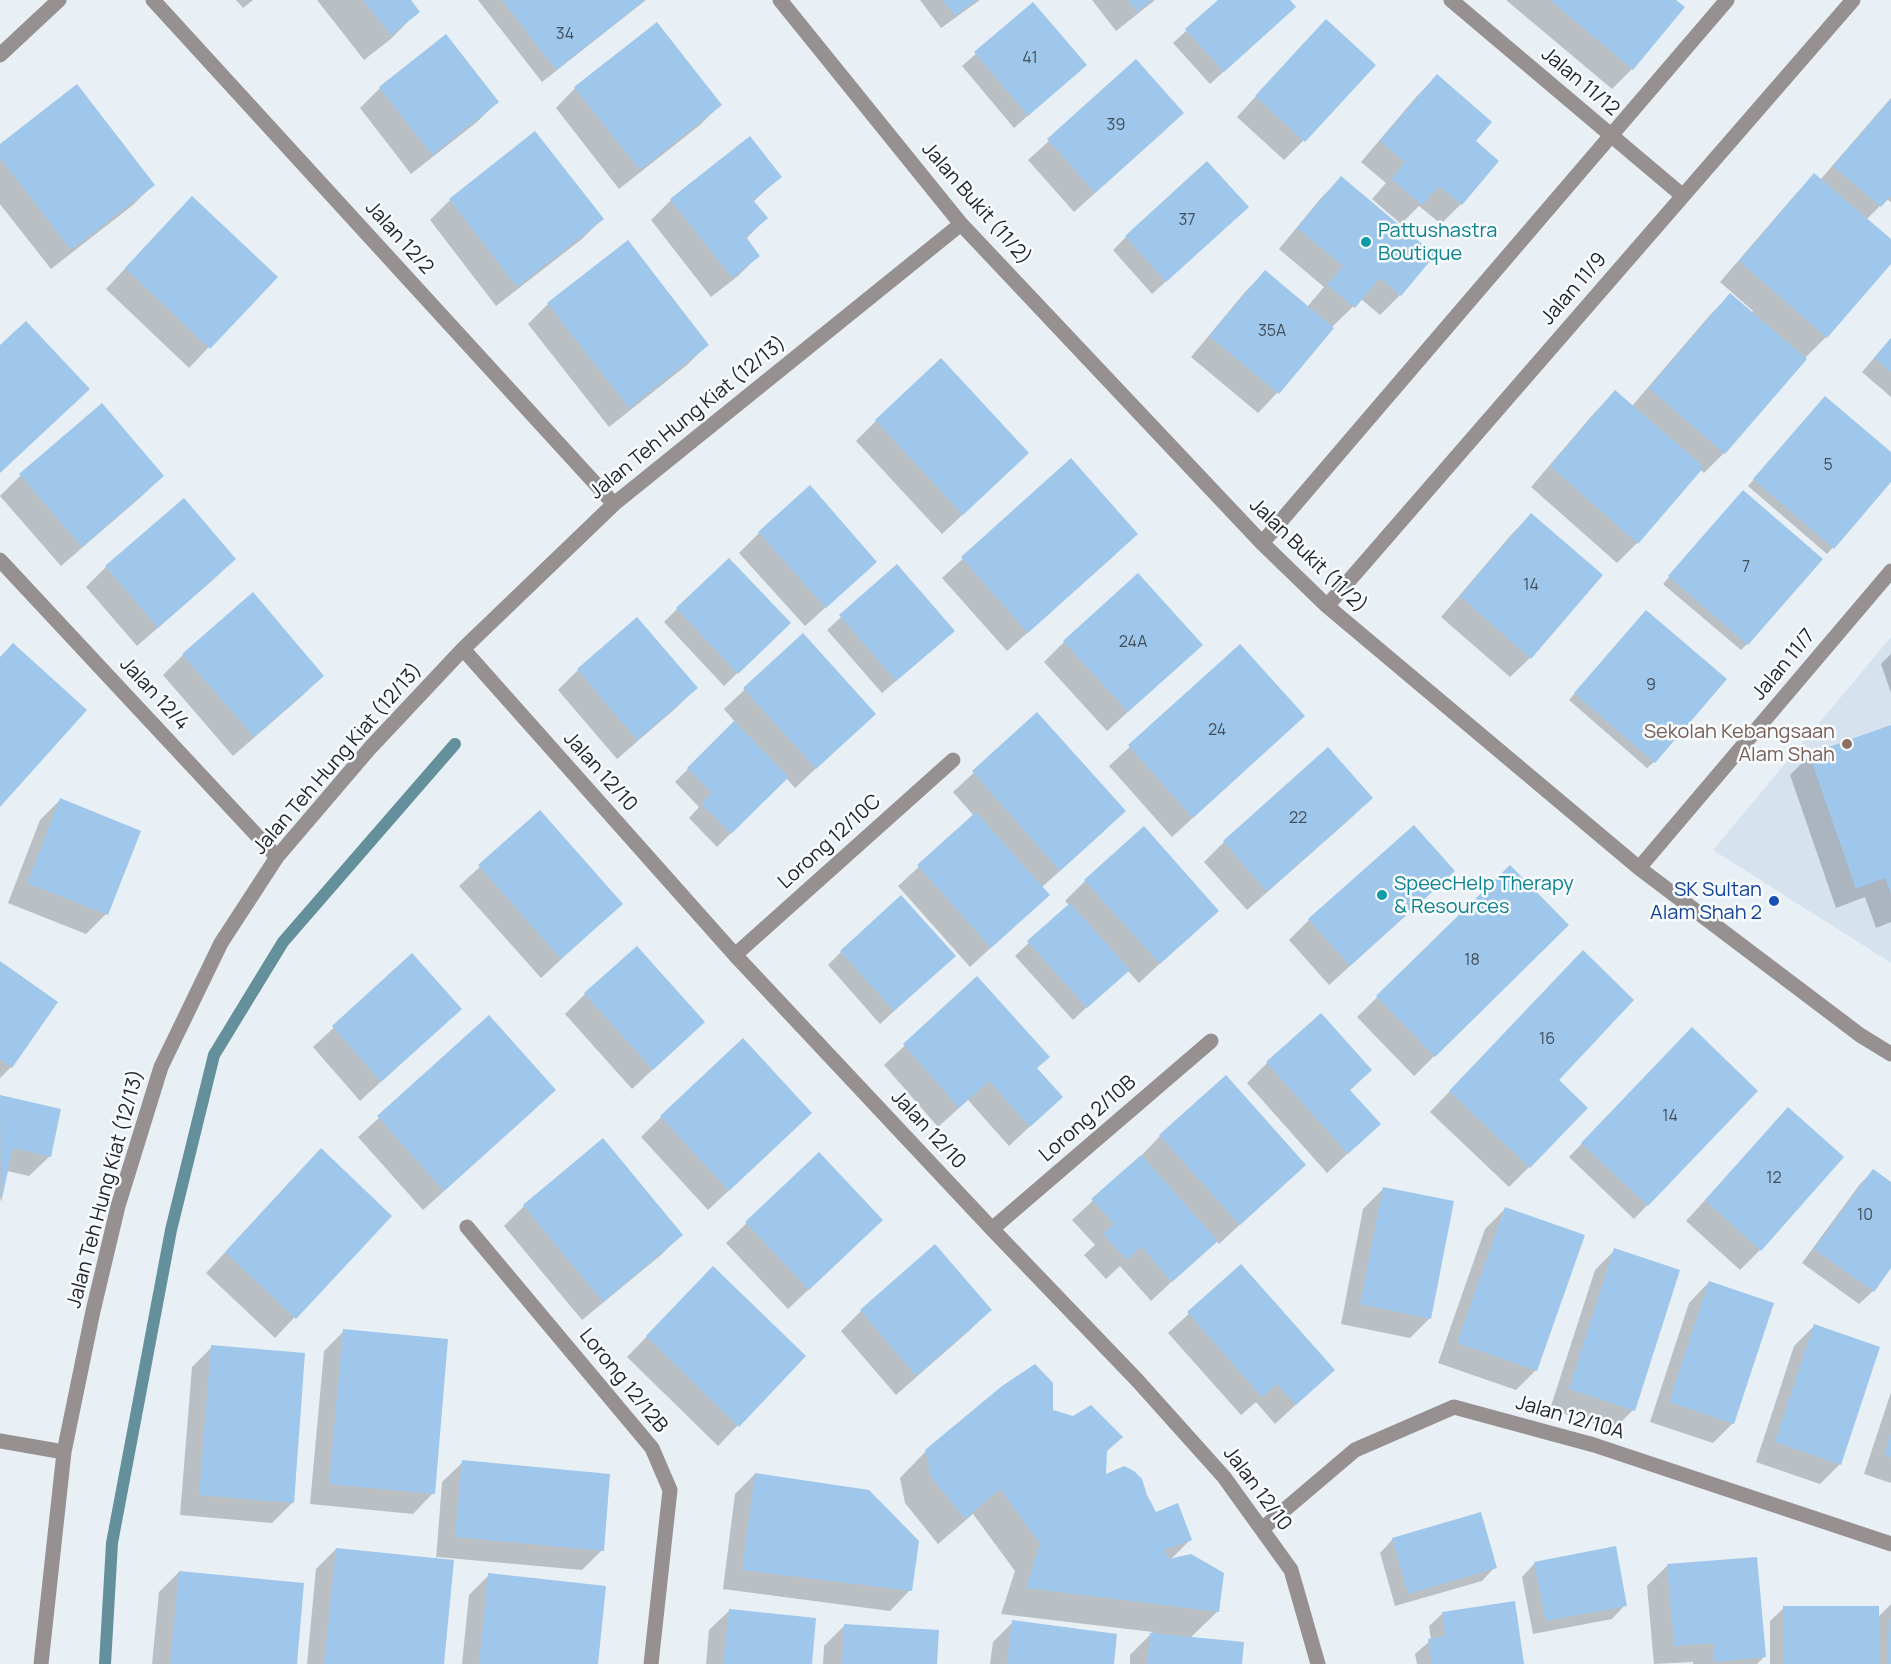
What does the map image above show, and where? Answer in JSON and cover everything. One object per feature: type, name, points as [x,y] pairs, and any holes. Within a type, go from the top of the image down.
[{"type":"street","points":[[0,55],[59,0]]},
{"type":"street","name":"Jalan 12/2","points":[[153,0],[614,504]]},
{"type":"street","name":"Jalan Bukit (11/2)","points":[[780,0],[961,224],[1262,543],[1327,606],[1639,868],[1860,1035],[1891,1054]]},
{"type":"street","name":"Jalan 11/12","points":[[1451,0],[1683,196]]},
{"type":"street","points":[[1262,543],[1727,0]]},
{"type":"street","name":"Jalan 11/9","points":[[1327,606],[1853,0]]},
{"type":"street","name":"Jalan Teh Hung Kiat (12/13)","points":[[41,1664],[64,1452],[93,1311],[118,1206],[161,1067],[221,943],[277,857],[370,748],[463,650],[614,504],[961,224]]},
{"type":"street","name":"Jalan 12/4","points":[[0,560],[277,857]]},
{"type":"street","name":"Jalan 11/7","points":[[1639,868],[1891,572]]},
{"type":"street","name":"Jalan 12/10","points":[[463,650],[735,955],[1137,1380],[1224,1477],[1291,1570],[1318,1664]]},
{"type":"street","name":"Lorong 12/10C","points":[[735,955],[953,760]]},
{"type":"street","name":"Lorong 2/10B","points":[[992,1229],[1211,1041]]},
{"type":"street","name":"Lorong 12/12B","points":[[467,1227],[652,1448],[670,1490],[651,1664]]},
{"type":"street","name":"Jalan 12/10A","points":[[1262,1529],[1355,1450],[1454,1407],[1593,1445],[1891,1544]]},
{"type":"street","points":[[0,1441],[64,1452]]},
{"type":"shaded area","name":"Sekolah Kebangsaan Alam Shah","points":[[1891,637],[1891,963],[1713,850]]},
{"type":"building","points":[[363,0],[411,0],[420,12],[391,35]]},
{"type":"building","points":[[502,0],[645,0],[556,70]]},
{"type":"building","points":[[943,0],[977,0],[955,16]]},
{"type":"building","points":[[1128,0],[1152,0],[1137,12]]},
{"type":"building","points":[[1218,0],[1290,0],[1296,7],[1224,72],[1185,29]]},
{"type":"building","points":[[1550,0],[1676,0],[1685,7],[1633,70]]},
{"type":"building","points":[[1033,2],[1087,65],[1028,116],[974,52]]},
{"type":"building","points":[[1326,19],[1376,65],[1305,142],[1255,96]]},
{"type":"building","points":[[657,22],[722,105],[640,170],[574,87]]},
{"type":"building","points":[[446,34],[499,102],[432,155],[379,87]]},
{"type":"building","points":[[1136,59],[1184,113],[1095,193],[1047,139]]},
{"type":"building","points":[[1437,74],[1492,122],[1476,141],[1499,161],[1462,205],[1439,186],[1422,205],[1391,179],[1405,162],[1380,141]]},
{"type":"building","points":[[77,84],[155,185],[71,250],[0,158],[0,144]]},
{"type":"building","points":[[1891,99],[1891,196],[1881,207],[1833,166]]},
{"type":"building","points":[[535,131],[604,219],[517,287],[449,199]]},
{"type":"building","points":[[750,136],[782,177],[753,200],[768,218],[746,237],[760,256],[732,278],[670,199]]},
{"type":"building","points":[[1207,161],[1249,207],[1166,282],[1125,236]]},
{"type":"building","points":[[1814,173],[1891,239],[1891,264],[1827,338],[1739,261]]},
{"type":"building","name":"Pattushastra Boutique","points":[[1341,176],[1435,255],[1401,296],[1380,278],[1355,308],[1327,285],[1343,266],[1297,228]]},
{"type":"building","points":[[192,196],[278,277],[210,349],[125,268]]},
{"type":"building","points":[[628,240],[709,345],[629,408],[547,303]]},
{"type":"building","points":[[1265,270],[1334,328],[1279,394],[1209,336]]},
{"type":"building","points":[[1730,293],[1807,359],[1725,454],[1649,388]]},
{"type":"building","points":[[26,321],[90,389],[0,473],[0,345]]},
{"type":"building","points":[[1891,338],[1891,372],[1874,358]]},
{"type":"building","points":[[941,358],[1029,453],[963,515],[875,420]]},
{"type":"building","points":[[1615,390],[1704,467],[1638,544],[1550,466]]},
{"type":"building","points":[[1825,396],[1891,452],[1891,482],[1834,549],[1753,479]]},
{"type":"building","points":[[102,403],[164,476],[82,547],[19,474]]},
{"type":"building","points":[[1071,458],[1138,534],[1028,633],[961,557]]},
{"type":"building","points":[[810,485],[877,562],[826,608],[758,532]]},
{"type":"building","points":[[1743,490],[1823,559],[1748,645],[1668,576]]},
{"type":"building","points":[[184,498],[236,559],[158,628],[105,566]]},
{"type":"building","points":[[1531,513],[1603,575],[1531,659],[1460,596]]},
{"type":"building","points":[[729,558],[791,623],[738,674],[676,608]]},
{"type":"building","points":[[897,564],[955,631],[896,681],[839,615]]},
{"type":"building","points":[[1138,573],[1203,645],[1128,712],[1063,641]]},
{"type":"building","points":[[253,592],[324,676],[254,737],[182,654]]},
{"type":"building","points":[[1646,610],[1727,679],[1655,763],[1574,693]]},
{"type":"building","points":[[637,617],[698,688],[637,740],[577,669]]},
{"type":"building","points":[[803,633],[876,714],[816,769],[743,688]]},
{"type":"building","points":[[13,643],[87,710],[0,807],[0,657]]},
{"type":"building","points":[[1240,644],[1305,716],[1193,818],[1128,745]]},
{"type":"building","points":[[1037,712],[1126,811],[1060,871],[972,771]]},
{"type":"building","points":[[734,721],[789,777],[731,834],[701,803],[712,793],[687,768]]},
{"type":"building","points":[[1891,725],[1891,894],[1885,878],[1856,889],[1809,754]]},
{"type":"building","points":[[1328,747],[1373,798],[1267,892],[1223,841]]},
{"type":"building","points":[[60,798],[141,831],[108,915],[27,883]]},
{"type":"building","points":[[540,810],[623,904],[561,959],[478,865]]},
{"type":"building","points":[[976,812],[1050,895],[991,948],[917,865]]},
{"type":"building","name":"SpeecHelp Therapy & Resources","points":[[1414,825],[1455,871],[1350,966],[1308,919]]},
{"type":"building","points":[[1144,826],[1219,911],[1160,964],[1084,880]]},
{"type":"building","points":[[1510,865],[1569,925],[1435,1057],[1376,996]]},
{"type":"building","points":[[901,895],[956,956],[894,1011],[840,951]]},
{"type":"building","points":[[1070,903],[1130,970],[1087,1008],[1027,941]]},
{"type":"building","points":[[637,946],[705,1022],[653,1070],[584,993]]},
{"type":"building","points":[[1583,950],[1634,1000],[1559,1080],[1588,1108],[1530,1168],[1449,1091]]},
{"type":"building","points":[[412,953],[462,1009],[381,1082],[332,1026]]},
{"type":"building","points":[[0,961],[58,1002],[12,1068],[0,1059]]},
{"type":"building","points":[[977,976],[1050,1057],[1037,1068],[1063,1097],[1030,1127],[989,1081],[959,1108],[903,1044]]},
{"type":"building","points":[[1321,1013],[1372,1070],[1350,1090],[1381,1124],[1348,1154],[1266,1062]]},
{"type":"building","points":[[489,1015],[556,1090],[444,1191],[377,1116]]},
{"type":"building","points":[[1692,1027],[1758,1091],[1648,1206],[1581,1143]]},
{"type":"building","points":[[743,1038],[812,1113],[729,1191],[660,1116]]},
{"type":"building","points":[[1226,1075],[1306,1165],[1240,1225],[1159,1135]]},
{"type":"building","points":[[0,1095],[61,1109],[51,1157],[13,1148],[1,1203]]},
{"type":"building","points":[[1788,1107],[1844,1157],[1761,1251],[1705,1200]]},
{"type":"building","points":[[603,1138],[683,1235],[603,1302],[523,1205]]},
{"type":"building","points":[[321,1148],[392,1216],[296,1319],[225,1252]]},
{"type":"building","points":[[819,1152],[883,1220],[809,1290],[745,1222]]},
{"type":"building","points":[[1141,1155],[1218,1241],[1172,1282],[1141,1247],[1127,1260],[1103,1234],[1114,1224],[1091,1199]]},
{"type":"building","points":[[1873,1169],[1891,1182],[1891,1268],[1874,1292],[1814,1249]]},
{"type":"building","points":[[1383,1187],[1454,1201],[1431,1319],[1360,1304]]},
{"type":"building","points":[[1505,1207],[1585,1235],[1537,1371],[1457,1343]]},
{"type":"building","points":[[935,1244],[992,1310],[916,1376],[860,1310]]},
{"type":"building","points":[[1614,1248],[1680,1270],[1635,1411],[1569,1389]]},
{"type":"building","points":[[1241,1264],[1335,1370],[1296,1405],[1277,1384],[1262,1397],[1187,1312]]},
{"type":"building","points":[[713,1266],[806,1356],[739,1427],[646,1336]]},
{"type":"building","points":[[1709,1281],[1774,1303],[1734,1424],[1669,1402]]},
{"type":"building","points":[[1814,1324],[1880,1347],[1841,1465],[1775,1442]]},
{"type":"building","points":[[343,1329],[448,1339],[435,1494],[329,1484]]},
{"type":"building","points":[[211,1345],[305,1353],[294,1503],[199,1495]]},
{"type":"building","points":[[1035,1364],[1053,1383],[1053,1410],[1073,1416],[1091,1405],[1123,1437],[1107,1451],[1106,1474],[1124,1466],[1134,1471],[1142,1479],[1156,1512],[1178,1503],[1192,1540],[1164,1550],[1169,1559],[1191,1554],[1224,1573],[1219,1612],[1026,1588],[1040,1544],[1000,1489],[965,1519],[931,1477],[925,1450],[1002,1386]]},
{"type":"building","points":[[1891,1433],[1891,1457],[1884,1454]]},
{"type":"building","points":[[462,1460],[610,1474],[604,1551],[455,1537]]},
{"type":"building","points":[[755,1473],[869,1490],[919,1541],[912,1591],[742,1570]]},
{"type":"building","points":[[1481,1512],[1497,1568],[1408,1594],[1392,1538]]},
{"type":"building","points":[[1616,1546],[1627,1606],[1546,1621],[1534,1562]]},
{"type":"building","points":[[336,1548],[454,1560],[444,1664],[324,1664]]},
{"type":"building","points":[[1757,1557],[1766,1657],[1714,1662],[1713,1643],[1674,1646],[1667,1564]]},
{"type":"building","points":[[179,1571],[304,1583],[297,1664],[170,1664]]},
{"type":"building","points":[[488,1573],[606,1586],[598,1664],[479,1664]]},
{"type":"building","points":[[1515,1601],[1524,1664],[1432,1664],[1428,1639],[1445,1636],[1442,1612]]},
{"type":"building","points":[[1783,1606],[1879,1606],[1879,1664],[1783,1664]]},
{"type":"building","points":[[729,1609],[816,1618],[812,1664],[723,1664]]},
{"type":"building","points":[[1889,1619],[1891,1619],[1891,1664],[1887,1664]]},
{"type":"building","points":[[1012,1620],[1117,1634],[1114,1664],[1007,1664]]},
{"type":"building","points":[[844,1624],[939,1630],[937,1664],[842,1664]]},
{"type":"building","points":[[1150,1633],[1244,1642],[1242,1664],[1147,1664]]},
{"type":"waterway","points":[[105,1664],[112,1543],[171,1230],[214,1055],[283,942],[455,744]]},
{"type":"place","name":"Pattushastra Boutique","points":[[1366,242]]},
{"type":"place","name":"Sekolah Kebangsaan Alam Shah","points":[[1847,744]]},
{"type":"place","name":"SpeecHelp Therapy & Resources","points":[[1382,895]]},
{"type":"place","name":"SK Sultan Alam Shah 2","points":[[1774,901]]}]
